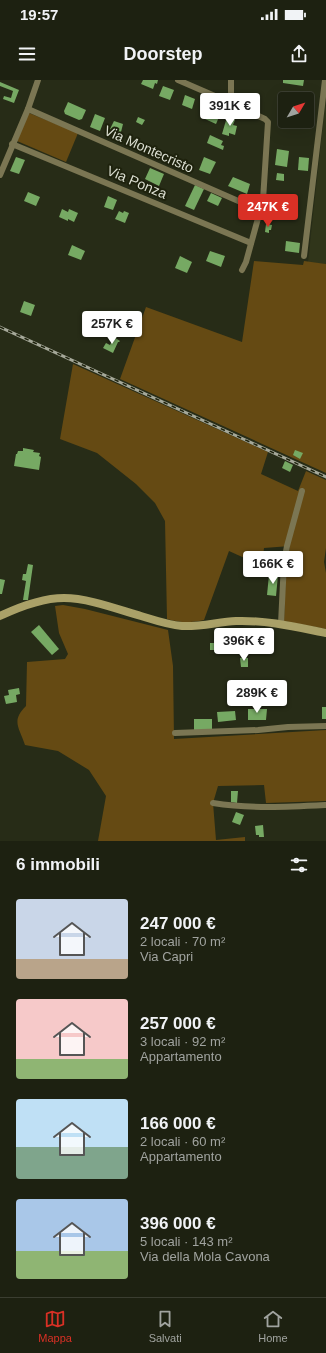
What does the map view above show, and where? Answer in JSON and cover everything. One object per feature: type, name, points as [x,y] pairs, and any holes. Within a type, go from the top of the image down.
[{"type":"main road","points":[[0,616],[35,603],[63,598],[83,600],[181,626],[237,621],[281,624],[326,633]]},
{"type":"street","points":[[0,175],[38,80]]},
{"type":"street","points":[[178,80],[231,103],[267,121],[266,167],[263,200],[246,262],[242,270]]},
{"type":"street","points":[[231,80],[231,103]]},
{"type":"street","points":[[304,256],[325,80]]},
{"type":"street","name":"Via Montecristo","points":[[28,108],[261,211]]},
{"type":"street","name":"Via Ponza","points":[[12,144],[251,243]]},
{"type":"street","points":[[281,624],[284,562],[302,491]]},
{"type":"street","points":[[175,733],[326,726]]},
{"type":"street","points":[[213,803],[241,807],[326,805]]},
{"type":"shaded area","points":[[326,97],[326,264],[308,262]]},
{"type":"shaded area","points":[[29,113],[78,133],[66,162],[17,141]]},
{"type":"shaded area","points":[[254,261],[303,265],[304,261],[326,264],[326,473],[120,379],[146,307],[242,342]]},
{"type":"shaded area","points":[[73,364],[268,452],[261,474],[298,491],[306,471],[326,480],[326,548],[324,562],[326,573],[326,629],[284,621],[286,566],[290,546],[264,548],[262,566],[229,551],[204,620],[186,622],[167,619],[165,521],[155,503],[136,484],[97,453],[60,439]]},
{"type":"shaded area","points":[[63,605],[85,609],[168,630],[173,666],[174,739],[326,730],[326,801],[266,803],[264,785],[218,786],[213,803],[216,840],[245,837],[245,841],[98,841],[106,796],[89,770],[58,751],[25,745],[18,724],[21,711],[26,706],[27,662],[65,659],[68,654],[59,633],[55,606]]},
{"type":"building","points":[[143,80],[158,80],[153,89],[141,84]]},
{"type":"building","points":[[283,80],[304,80],[303,86],[283,83]]},
{"type":"building","points":[[0,82],[19,90],[14,103],[3,99],[4,96],[11,98],[13,91],[0,86]]},
{"type":"building","points":[[163,86],[174,90],[170,100],[159,96]]},
{"type":"building","points":[[185,95],[195,99],[192,109],[182,105]]},
{"type":"building","points":[[68,102],[86,110],[82,119],[79,120],[65,114],[64,111]]},
{"type":"building","points":[[211,105],[222,110],[216,124],[205,119]]},
{"type":"building","points":[[95,114],[105,118],[100,131],[90,127]]},
{"type":"building","points":[[138,117],[145,120],[142,125],[136,122]]},
{"type":"building","points":[[227,117],[235,120],[233,125],[237,126],[235,135],[229,133],[229,136],[222,134]]},
{"type":"building","points":[[114,121],[123,124],[120,136],[109,131]]},
{"type":"building","points":[[210,135],[223,141],[221,145],[224,146],[223,150],[207,143]]},
{"type":"building","points":[[277,149],[289,151],[287,167],[275,165]]},
{"type":"building","points":[[16,157],[25,160],[19,174],[10,171]]},
{"type":"building","points":[[204,157],[216,162],[210,174],[199,170]]},
{"type":"building","points":[[299,157],[309,158],[308,171],[298,170]]},
{"type":"building","points":[[150,168],[164,174],[159,186],[145,179]]},
{"type":"building","points":[[277,173],[284,174],[284,181],[276,180]]},
{"type":"building","points":[[233,177],[250,184],[247,194],[228,186]]},
{"type":"building","points":[[195,185],[204,189],[194,210],[185,206]]},
{"type":"building","points":[[28,192],[40,197],[36,206],[24,201]]},
{"type":"building","points":[[211,193],[222,198],[218,206],[207,201]]},
{"type":"building","points":[[108,196],[117,200],[113,210],[104,207]]},
{"type":"building","points":[[271,197],[284,197],[284,205],[271,204]]},
{"type":"building","points":[[62,209],[68,212],[69,209],[78,213],[74,222],[59,217]]},
{"type":"building","points":[[270,210],[278,211],[277,219],[269,218]]},
{"type":"building","points":[[119,211],[129,213],[125,223],[115,219]]},
{"type":"building","points":[[266,224],[272,225],[269,233],[265,232]]},
{"type":"building","points":[[286,241],[300,243],[299,253],[285,251]]},
{"type":"building","points":[[72,245],[85,251],[81,260],[68,255]]},
{"type":"building","points":[[210,251],[225,256],[221,267],[206,261]]},
{"type":"building","points":[[180,256],[192,262],[187,273],[175,268]]},
{"type":"building","points":[[24,301],[35,305],[31,316],[20,312]]},
{"type":"building","points":[[120,318],[128,321],[124,329],[117,326]]},
{"type":"building","points":[[114,337],[120,341],[118,342],[113,353],[103,348],[106,343],[110,345]]},
{"type":"building","points":[[23,448],[40,453],[39,456],[41,457],[39,470],[14,466],[16,454],[18,451],[23,451]]},
{"type":"building","points":[[295,450],[303,453],[300,459],[293,455]]},
{"type":"building","points":[[285,461],[293,465],[290,472],[282,468]]},
{"type":"building","points":[[268,558],[280,559],[279,568],[268,567]]},
{"type":"building","points":[[28,564],[33,565],[28,600],[23,600],[26,581],[22,580],[23,574],[26,574]]},
{"type":"building","points":[[269,575],[278,575],[276,596],[267,595]]},
{"type":"building","points":[[0,579],[5,580],[2,594],[0,594]]},
{"type":"building","points":[[39,625],[59,649],[52,655],[31,632]]},
{"type":"building","points":[[214,639],[219,639],[219,643],[223,644],[223,649],[220,649],[220,652],[210,650],[210,643],[214,643]]},
{"type":"building","points":[[240,658],[248,658],[248,667],[241,667]]},
{"type":"building","points":[[19,688],[20,694],[16,695],[17,702],[6,704],[4,696],[9,695],[8,690]]},
{"type":"building","points":[[322,707],[326,707],[326,719],[322,719]]},
{"type":"building","points":[[248,709],[267,709],[266,720],[248,720]]},
{"type":"building","points":[[235,711],[236,720],[218,722],[217,712]]},
{"type":"building","points":[[194,719],[212,719],[212,730],[194,730]]},
{"type":"building","points":[[231,791],[238,791],[237,803],[231,802]]},
{"type":"building","points":[[236,812],[244,815],[240,825],[232,822]]},
{"type":"building","points":[[263,825],[264,837],[259,837],[259,835],[256,835],[255,826]]},
{"type":"railway","points":[[0,327],[326,477]]}]
